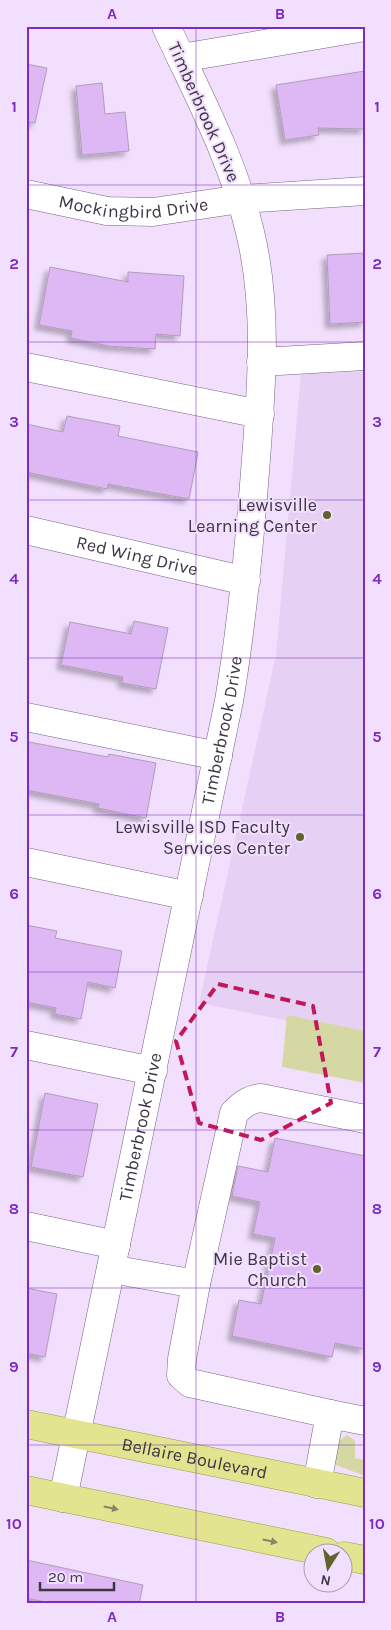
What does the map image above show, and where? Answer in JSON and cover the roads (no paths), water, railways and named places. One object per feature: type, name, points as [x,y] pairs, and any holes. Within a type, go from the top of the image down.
[{"type":"main road","name":"Bellaire Boulevard","points":[[26,1424],[365,1493]]},
{"type":"main road","points":[[26,1490],[304,1547]]},
{"type":"street","name":"Timberbrook Drive","points":[[63,1498],[218,756],[236,661],[246,581],[260,414],[262,362],[261,304],[257,266],[250,231],[223,147],[166,26]]},
{"type":"street","points":[[181,58],[365,27]]},
{"type":"street","name":"Mockingbird Drive","points":[[26,194],[107,211],[153,212],[241,199],[365,191]]},
{"type":"street","points":[[262,362],[365,356]]},
{"type":"street","points":[[26,367],[260,414]]},
{"type":"street","name":"Red Wing Drive","points":[[26,530],[246,581]]},
{"type":"street","points":[[26,717],[218,756]]},
{"type":"street","points":[[26,862],[189,896]]},
{"type":"street","points":[[26,1045],[152,1071]]},
{"type":"street","points":[[365,1119],[261,1098],[252,1099],[234,1113],[196,1284],[182,1359],[181,1375],[190,1383],[365,1421]]},
{"type":"street","points":[[26,1226],[196,1284]]},
{"type":"street","points":[[318,1484],[330,1414]]},
{"type":"place","name":"Lewisville Learning Center","points":[[327,515]]},
{"type":"place","name":"Lewisville ISD Faculty Services Center","points":[[300,837]]},
{"type":"place","name":"Mie Baptist Church","points":[[317,1269]]}]
